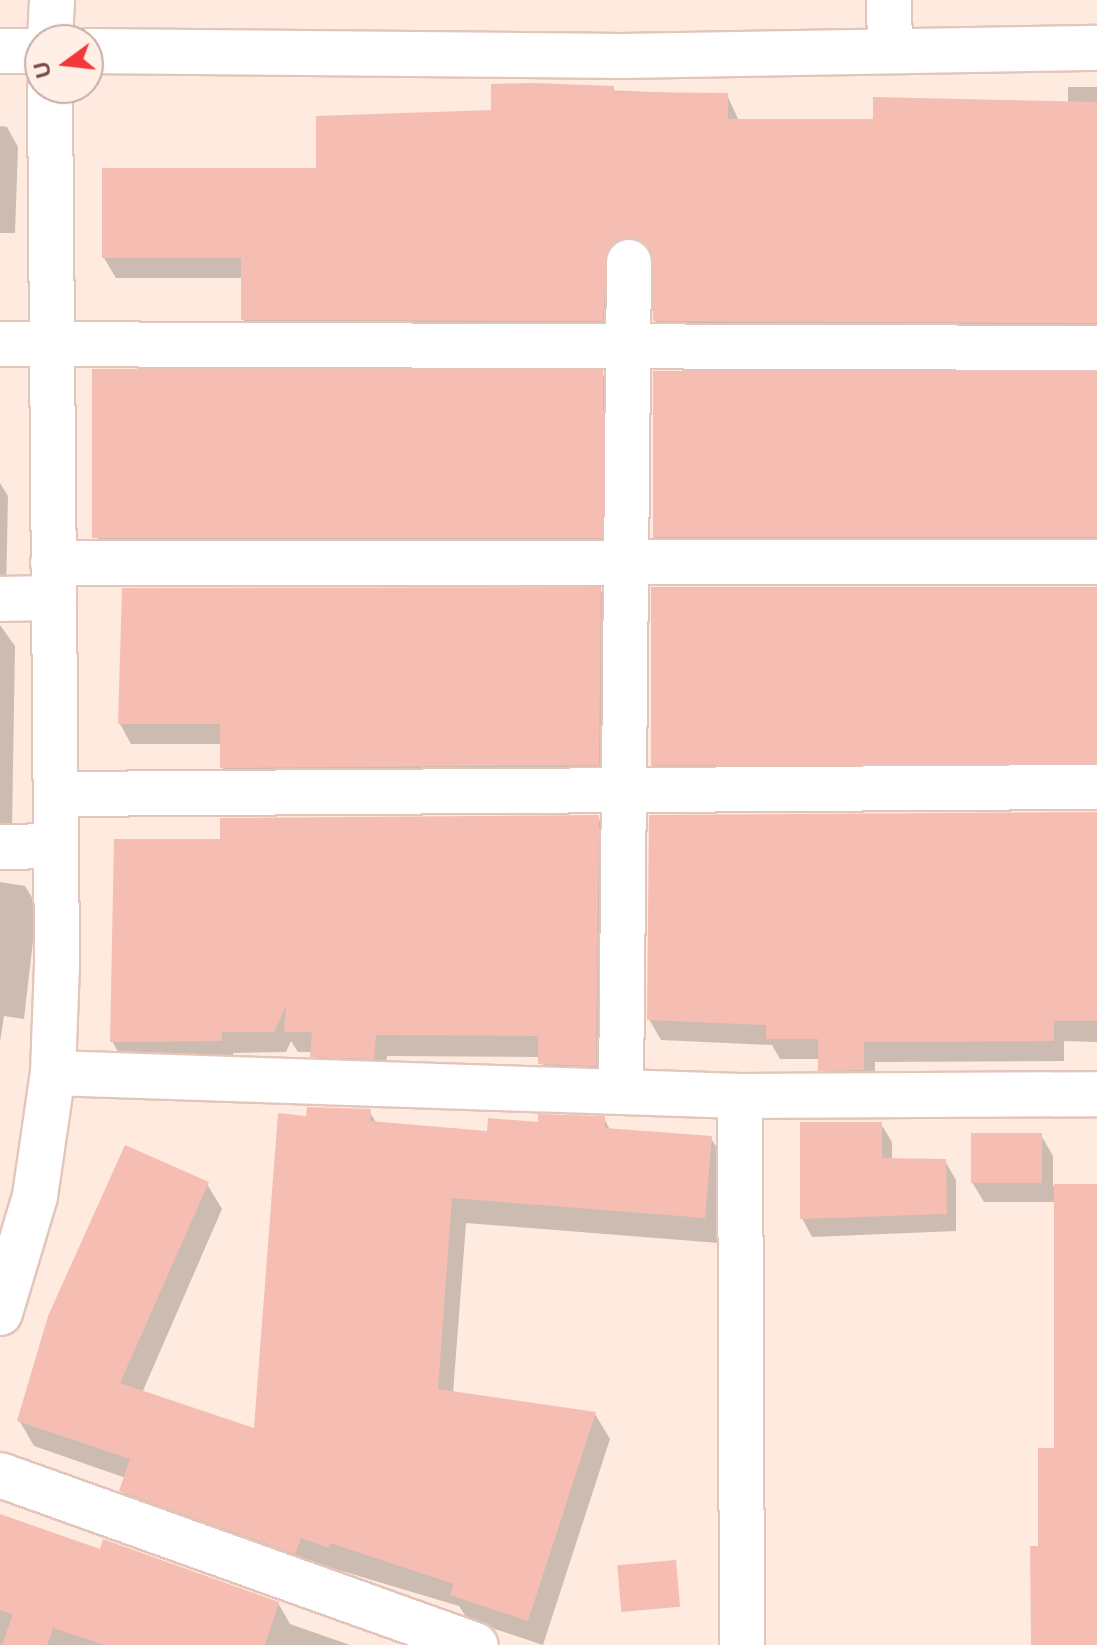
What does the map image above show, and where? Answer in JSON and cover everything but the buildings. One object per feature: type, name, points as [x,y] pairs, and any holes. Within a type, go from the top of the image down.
[{"type":"street","points":[[51,24],[52,0]]},
{"type":"street","points":[[889,0],[890,48]]},
{"type":"street","points":[[104,51],[622,56],[890,48],[1097,48]]},
{"type":"street","points":[[0,51],[24,51]]},
{"type":"street","points":[[0,1313],[35,1196],[53,1073],[56,794],[50,104]]},
{"type":"street","points":[[621,1092],[626,787],[625,348],[629,262]]},
{"type":"street","points":[[0,344],[1097,348]]},
{"type":"street","points":[[0,599],[54,580],[626,563],[1097,562]]},
{"type":"street","points":[[56,794],[626,787],[1097,787]]},
{"type":"street","points":[[0,847],[56,846]]},
{"type":"street","points":[[53,1073],[740,1096],[1097,1094]]},
{"type":"street","points":[[740,1096],[742,1645]]},
{"type":"street","points":[[0,1475],[475,1645]]}]
